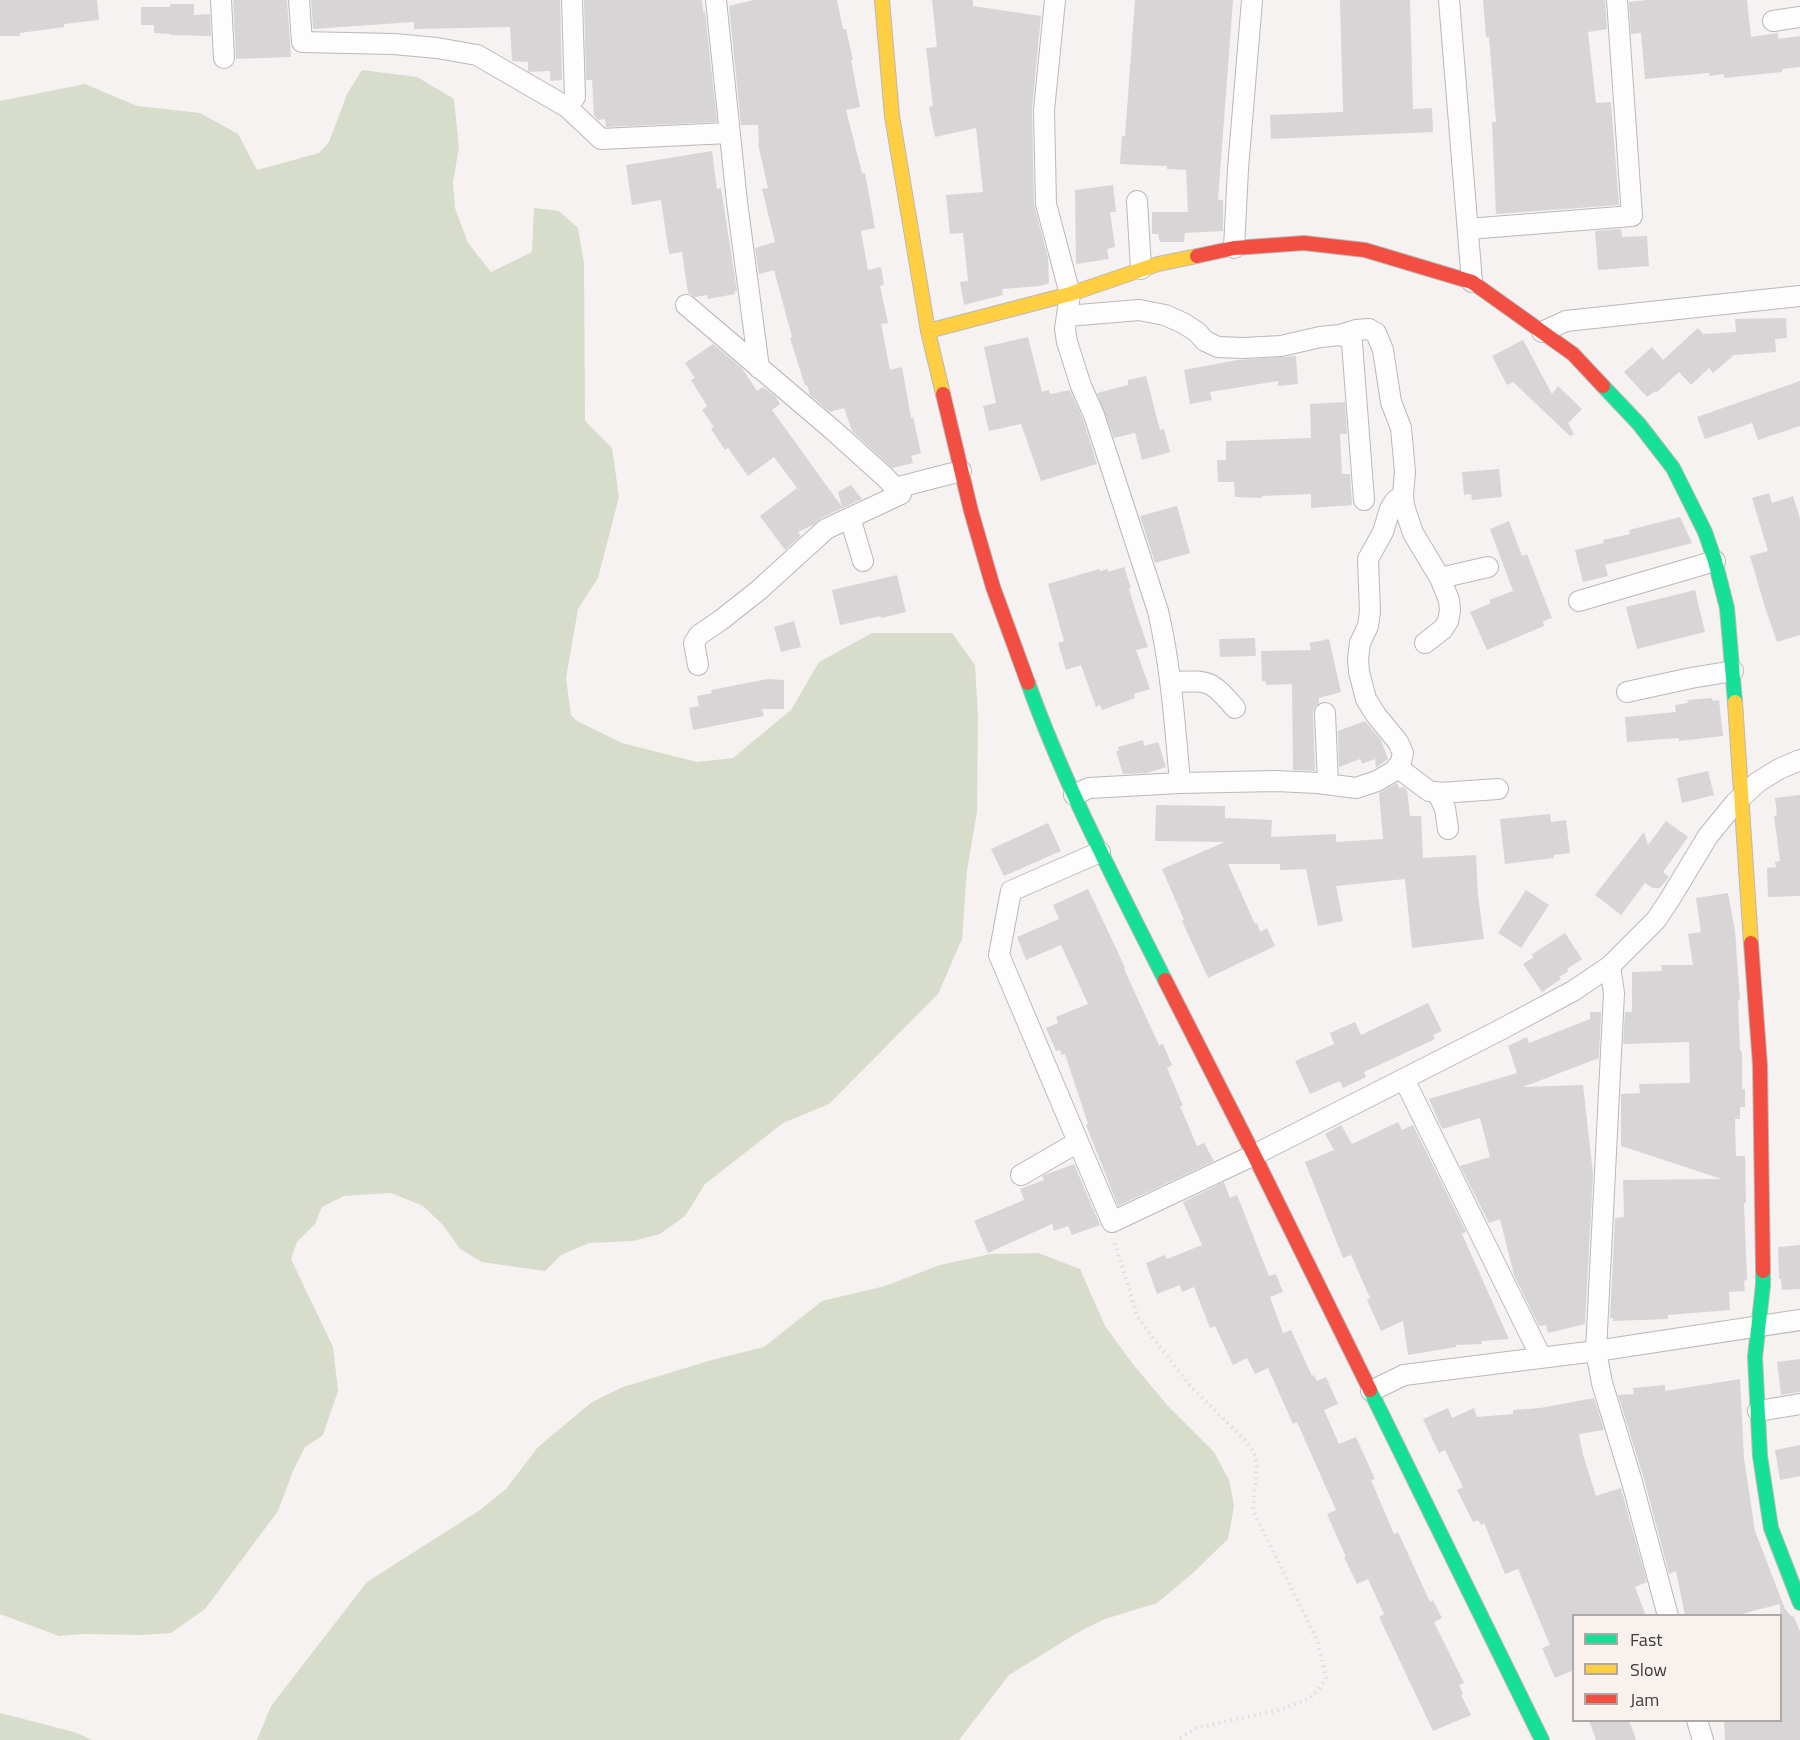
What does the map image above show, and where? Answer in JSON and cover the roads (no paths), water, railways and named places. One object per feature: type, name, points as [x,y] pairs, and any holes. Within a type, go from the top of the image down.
[{"type":"street","points":[[221,0],[224,58]]},
{"type":"street","points":[[299,0],[302,42],[394,44],[437,48],[477,56],[567,107],[601,139],[729,133]]},
{"type":"street","points":[[567,107],[575,97],[572,0]]},
{"type":"street","points":[[716,0],[729,133],[759,368]]},
{"type":"street","points":[[882,0],[892,116],[928,331],[961,471],[993,587],[1042,723],[1100,852],[1254,1155],[1542,1740]]},
{"type":"street","points":[[1055,0],[1044,110],[1046,204],[1070,294],[1065,329],[1067,342],[1081,386],[1094,415],[1158,611],[1166,643],[1180,783]]},
{"type":"street","points":[[1234,248],[1252,0]]},
{"type":"street","points":[[1449,0],[1472,282]]},
{"type":"street","points":[[1468,229],[1632,216],[1617,0]]},
{"type":"street","points":[[1773,21],[1800,17]]},
{"type":"street","points":[[1137,201],[1141,269]]},
{"type":"street","points":[[928,331],[1070,294],[1158,264],[1234,248],[1304,243],[1365,250],[1472,282],[1573,354],[1639,424],[1673,468],[1694,509],[1715,561],[1727,608],[1739,742],[1760,1065],[1763,1285],[1755,1357],[1760,1456],[1771,1528],[1800,1603]]},
{"type":"street","points":[[1542,332],[1566,321],[1800,296]]},
{"type":"street","points":[[686,305],[834,431],[901,494],[826,529],[759,591],[699,635],[694,643],[698,665]]},
{"type":"street","points":[[1067,316],[1139,310],[1165,315],[1197,332],[1205,341],[1218,347],[1281,346],[1356,330],[1369,329],[1376,333],[1386,363],[1391,402],[1401,428],[1405,472],[1404,506],[1413,532],[1440,578],[1449,600],[1448,621],[1443,629],[1425,643]]},
{"type":"street","points":[[1340,335],[1348,338],[1352,343],[1364,500]]},
{"type":"street","points":[[895,488],[961,471]]},
{"type":"street","points":[[1074,795],[1089,788],[1180,783],[1276,781],[1356,788],[1377,781],[1394,771],[1401,762],[1403,753],[1398,742],[1366,699],[1358,659],[1360,643],[1368,626],[1370,612],[1368,559],[1383,532],[1390,509],[1403,495]]},
{"type":"street","points":[[849,518],[862,561]]},
{"type":"street","points":[[1579,601],[1715,561]]},
{"type":"street","points":[[1440,578],[1488,567]]},
{"type":"street","points":[[1627,692],[1733,671]]},
{"type":"street","points":[[1170,682],[1207,682],[1219,690],[1235,708]]},
{"type":"street","points":[[1324,713],[1328,784]]},
{"type":"street","points":[[1100,852],[1011,891],[999,955],[1112,1222],[1254,1155],[1573,991],[1610,966],[1656,920],[1708,836],[1741,798],[1758,782],[1800,760]]},
{"type":"street","points":[[1397,767],[1429,791],[1498,789]]},
{"type":"street","points":[[1437,792],[1445,808],[1448,829]]},
{"type":"street","points":[[1610,966],[1614,993],[1596,1351],[1602,1383],[1632,1482],[1667,1614]]},
{"type":"street","points":[[1404,1078],[1541,1357]]},
{"type":"street","points":[[1021,1175],[1078,1142]]},
{"type":"street","points":[[1371,1391],[1404,1374],[1596,1351],[1800,1320]]},
{"type":"street","points":[[1758,1411],[1800,1404]]},
{"type":"street","points":[[1698,1722],[1703,1740]]}]
